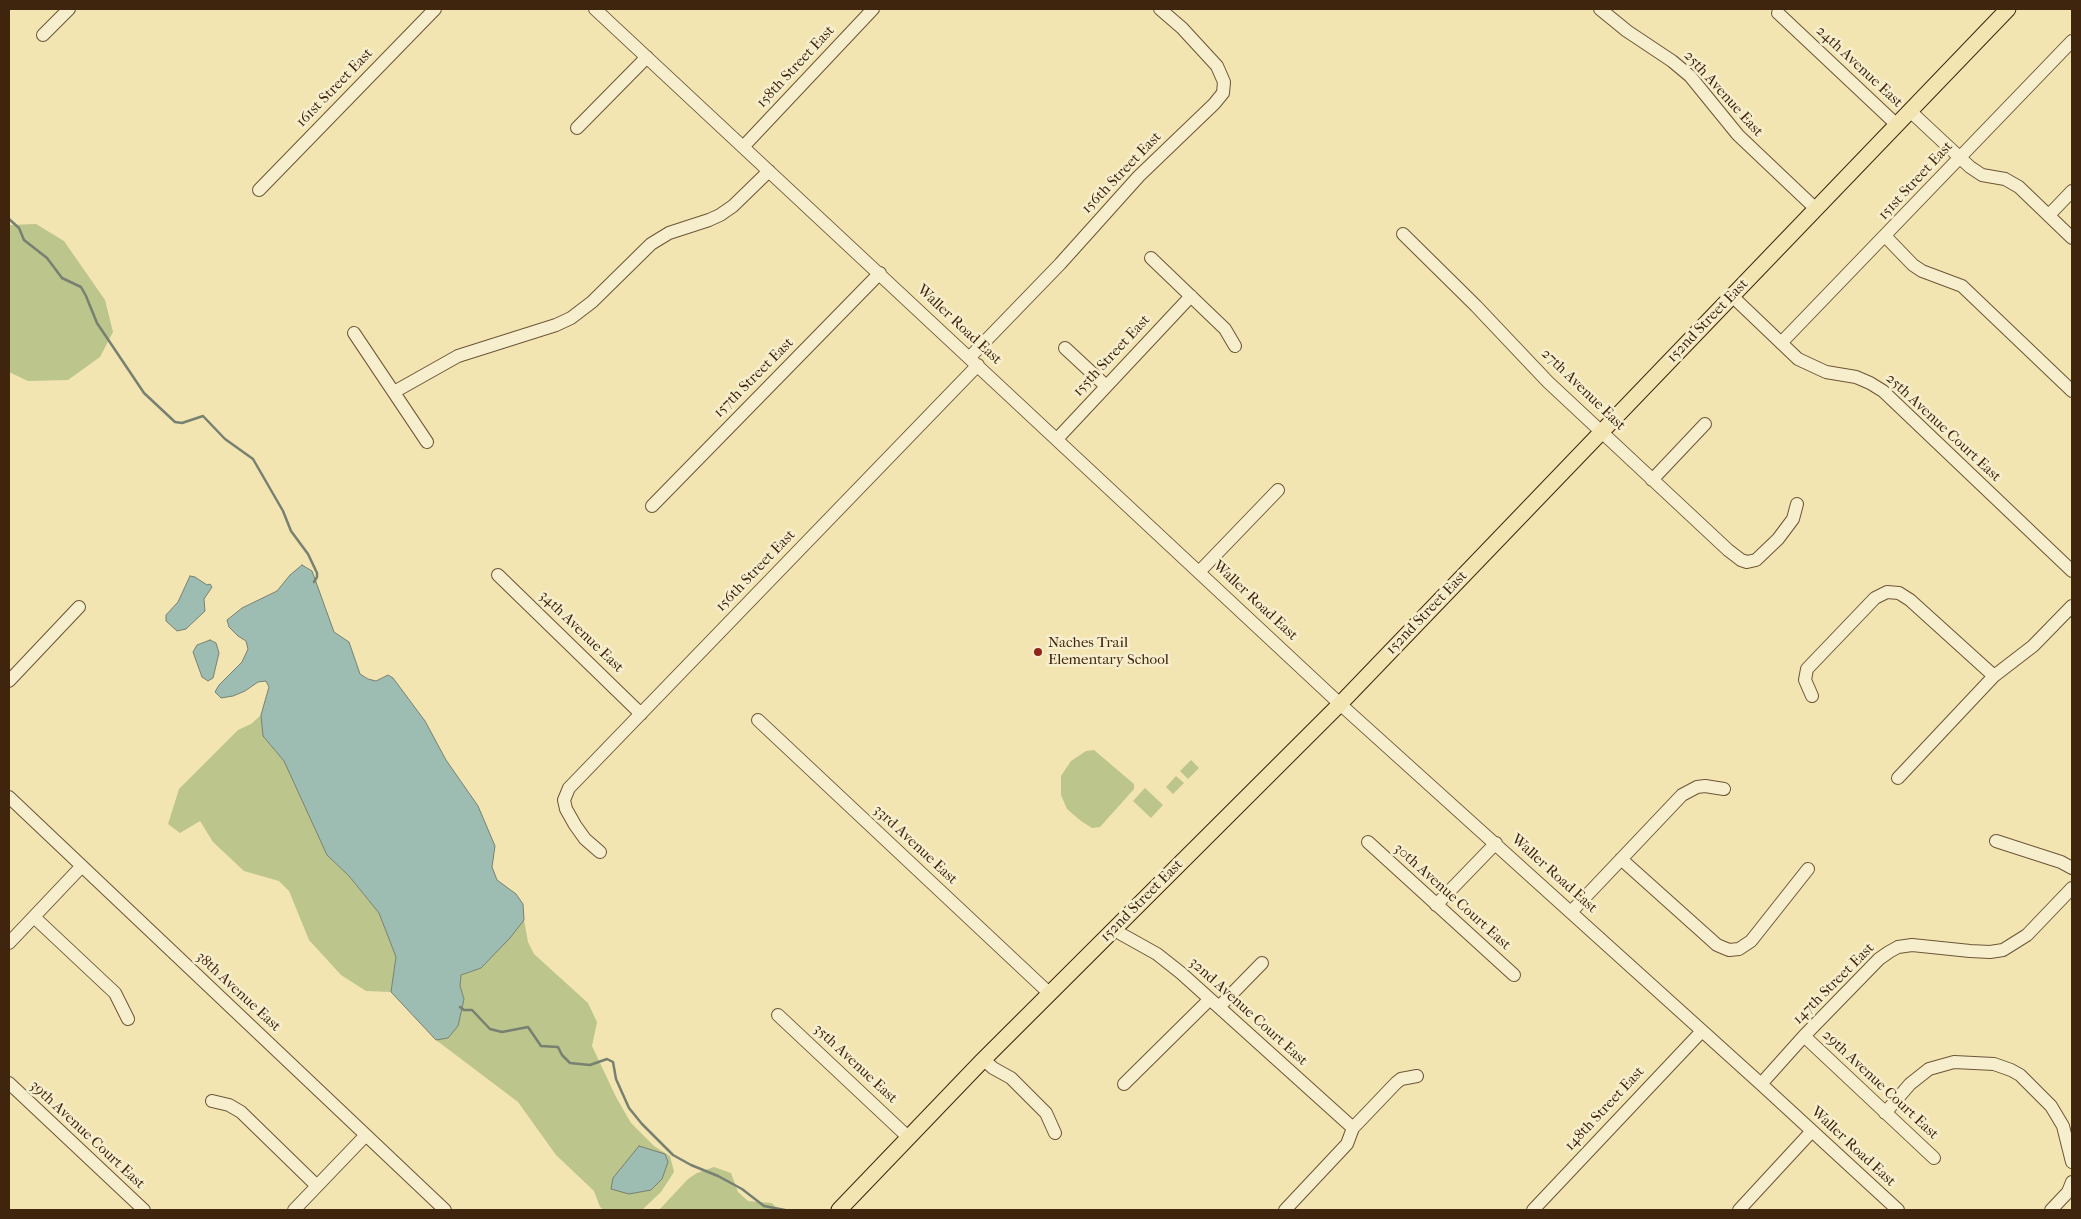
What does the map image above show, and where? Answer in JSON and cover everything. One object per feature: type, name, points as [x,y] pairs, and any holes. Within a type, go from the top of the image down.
[{"type":"main road","name":"152nd Street East","points":[[839,1210],[983,1059],[1340,704],[2008,9]]},
{"type":"street","points":[[44,35],[69,9]]},
{"type":"street","name":"161st Street East","points":[[259,190],[435,9]]},
{"type":"street","name":"Waller Road East","points":[[596,9],[1340,704],[1898,1210]]},
{"type":"street","name":"158th Street East","points":[[743,147],[873,9]]},
{"type":"street","name":"156th Street East","points":[[600,852],[585,839],[575,825],[564,802],[569,788],[974,361],[1139,176],[1223,93],[1224,82],[1217,66],[1182,28],[1160,9]]},
{"type":"street","name":"25th Avenue East","points":[[1600,9],[1690,76],[1738,135],[1816,209]]},
{"type":"street","name":"24th Avenue East","points":[[1778,13],[1897,124]]},
{"type":"street","name":"151st Street East","points":[[1782,343],[1886,237],[2072,41]]},
{"type":"street","points":[[577,128],[646,57]]},
{"type":"street","name":"24th Avenue East","points":[[1910,111],[1970,168],[1982,174],[2006,179],[2015,184],[2072,238]]},
{"type":"street","points":[[394,392],[458,356],[556,325],[571,318],[592,302],[638,255],[657,239],[720,215],[733,206],[769,171]]},
{"type":"street","points":[[2048,215],[2072,191]]},
{"type":"street","name":"27th Avenue East","points":[[1403,234],[1476,306],[1548,382],[1652,480],[1741,560],[1747,562],[1761,556],[1788,529],[1794,519],[1797,504]]},
{"type":"street","points":[[1886,237],[1913,265],[1922,271],[1962,286],[2072,391]]},
{"type":"street","points":[[1151,258],[1225,329],[1235,346]]},
{"type":"street","name":"157th Street East","points":[[652,506],[880,273]]},
{"type":"street","name":"155th Street East","points":[[1057,439],[1191,296]]},
{"type":"street","name":"25th Avenue Court East","points":[[1732,296],[1798,359],[1814,368],[1856,377],[1870,383],[1883,392],[2072,571]]},
{"type":"street","points":[[354,332],[427,442]]},
{"type":"street","points":[[1065,348],[1106,386]]},
{"type":"street","points":[[1652,480],[1705,424]]},
{"type":"street","points":[[1199,572],[1278,490]]},
{"type":"street","name":"34th Avenue East","points":[[498,575],[640,714]]},
{"type":"street","points":[[1812,696],[1805,680],[1807,669],[1874,598],[1887,592],[1899,594],[1910,600],[1994,676]]},
{"type":"street","points":[[1898,778],[1994,676],[2033,646],[2072,606]]},
{"type":"street","points":[[9,680],[80,607]]},
{"type":"street","name":"33rd Avenue East","points":[[758,720],[1049,993]]},
{"type":"street","points":[[1571,912],[1686,792],[1705,786],[1724,789]]},
{"type":"street","name":"38th Avenue East","points":[[9,797],[445,1210]]},
{"type":"street","points":[[1996,841],[2061,862],[2072,868]]},
{"type":"street","name":"30th Avenue Court East","points":[[1368,842],[1514,975]]},
{"type":"street","points":[[1436,905],[1496,844]]},
{"type":"street","points":[[1621,859],[1717,945],[1728,950],[1743,948],[1751,941],[1808,868]]},
{"type":"street","points":[[9,943],[82,867]]},
{"type":"street","name":"147th Street East","points":[[1761,1084],[1804,1036],[1880,960],[1898,947],[1912,945],[1990,952],[2003,950],[2027,935],[2072,888]]},
{"type":"street","points":[[34,917],[114,993],[128,1019]]},
{"type":"street","name":"32nd Avenue Court East","points":[[1114,930],[1156,954],[1181,973],[1352,1128]]},
{"type":"street","points":[[1124,1084],[1214,1003],[1262,963]]},
{"type":"street","name":"35th Avenue East","points":[[778,1014],[908,1137]]},
{"type":"street","name":"148th Street East","points":[[1533,1210],[1702,1032]]},
{"type":"street","name":"29th Avenue Court East","points":[[1804,1036],[1934,1158]]},
{"type":"street","points":[[983,1059],[993,1068],[1012,1078],[1046,1113],[1054,1133]]},
{"type":"street","points":[[1885,1113],[1921,1074],[1938,1066],[1954,1062],[2002,1066],[2020,1075],[2051,1106],[2067,1129],[2072,1162]]},
{"type":"street","points":[[1285,1210],[1347,1144],[1352,1128],[1396,1083],[1401,1079],[1417,1076]]},
{"type":"street","name":"39th Avenue Court East","points":[[9,1083],[144,1210]]},
{"type":"street","points":[[212,1101],[229,1105],[241,1112],[317,1186]]},
{"type":"street","points":[[1739,1210],[1812,1131]]},
{"type":"street","points":[[294,1210],[366,1136]]},
{"type":"street","points":[[2052,1210],[2068,1192],[2072,1182]]},
{"type":"green space","points":[[36,224],[64,241],[105,300],[113,332],[100,357],[68,380],[28,381],[9,372],[9,225]]},
{"type":"green space","points":[[261,715],[263,736],[284,761],[327,855],[349,876],[379,913],[396,957],[391,992],[366,991],[341,975],[309,940],[289,891],[279,881],[244,871],[213,842],[200,821],[180,833],[168,824],[179,789],[238,730],[251,724]]},
{"type":"green space","points":[[1094,750],[1134,784],[1134,789],[1100,827],[1092,828],[1067,809],[1061,795],[1061,776],[1071,761],[1086,751]]},
{"type":"green space","points":[[1191,760],[1199,768],[1188,779],[1180,771]]},
{"type":"green space","points":[[1176,776],[1184,783],[1173,794],[1166,787]]},
{"type":"green space","points":[[1145,788],[1163,805],[1151,818],[1133,801]]},
{"type":"green space","points":[[524,920],[528,942],[534,954],[588,1003],[597,1022],[592,1046],[616,1097],[631,1123],[654,1146],[670,1156],[674,1172],[661,1192],[642,1210],[604,1210],[600,1207],[594,1191],[556,1155],[518,1102],[436,1040],[448,1038],[464,999],[460,986],[461,975],[481,968]]},
{"type":"green space","points":[[714,1167],[731,1173],[738,1192],[748,1201],[772,1203],[778,1210],[659,1210],[688,1179],[697,1173]]},
{"type":"water","points":[[302,565],[312,571],[334,632],[349,642],[360,674],[376,681],[388,675],[393,678],[425,721],[446,760],[478,806],[495,846],[492,867],[497,880],[516,894],[523,904],[524,920],[510,938],[481,968],[461,975],[460,986],[464,999],[458,1026],[448,1038],[436,1040],[391,992],[396,957],[379,913],[349,876],[327,855],[284,761],[263,736],[261,715],[269,687],[266,681],[258,682],[245,691],[233,696],[221,698],[215,692],[219,685],[242,662],[248,649],[246,641],[229,627],[227,620],[242,608],[277,591],[290,575]]},
{"type":"water","points":[[190,576],[207,585],[210,584],[212,587],[204,599],[205,611],[186,629],[177,631],[166,621],[166,615],[178,602]]},
{"type":"water","points":[[210,640],[216,643],[219,653],[213,678],[208,681],[202,677],[193,652],[197,645]]},
{"type":"water","points":[[639,1146],[665,1154],[668,1162],[662,1179],[651,1190],[629,1194],[611,1189],[613,1178]]},
{"type":"waterway","points":[[9,219],[19,228],[24,240],[47,258],[62,278],[81,287],[97,323],[144,393],[175,422],[182,423],[203,416],[225,439],[253,459],[283,511],[291,531],[308,554],[317,573],[314,582]]},
{"type":"waterway","points":[[460,1007],[464,1010],[472,1010],[490,1029],[502,1032],[528,1027],[541,1046],[558,1047],[562,1055],[570,1063],[590,1065],[607,1059],[613,1062],[616,1079],[629,1108],[673,1155],[742,1189],[764,1206],[785,1210]]},
{"type":"place","name":"Naches Trail Elementary School","points":[[1038,652]]}]
